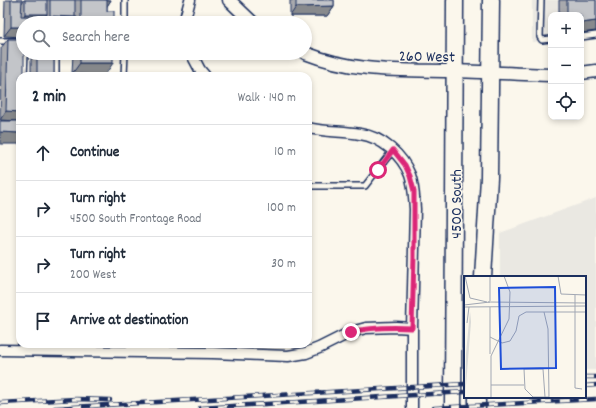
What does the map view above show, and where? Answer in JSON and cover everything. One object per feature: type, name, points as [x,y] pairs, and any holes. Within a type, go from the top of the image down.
[{"type":"main road","name":"4500 South","points":[[453,408],[455,0]]},
{"type":"main road","name":"4500 South","points":[[483,276],[489,178],[491,0]]},
{"type":"street","points":[[186,16],[190,0]]},
{"type":"street","points":[[228,0],[245,16]]},
{"type":"street","name":"260 West","points":[[312,55],[334,63],[395,71],[548,74]]},
{"type":"street","points":[[195,60],[202,72]]},
{"type":"street","points":[[584,73],[596,71]]},
{"type":"street","points":[[312,128],[362,134],[384,143],[393,150],[405,165],[410,176],[414,191],[415,250],[412,328],[412,408]]},
{"type":"street","points":[[0,350],[118,348],[213,351],[288,356],[306,353],[351,332],[373,328],[412,328]]},
{"type":"lane","points":[[125,0],[125,16]]},
{"type":"lane","points":[[541,0],[540,37],[542,40],[548,39]]},
{"type":"lane","points":[[584,36],[596,34]]},
{"type":"lane","points":[[0,41],[16,41]]},
{"type":"lane","points":[[24,72],[25,60]]},
{"type":"lane","points":[[56,60],[56,72]]},
{"type":"lane","points":[[124,72],[125,60]]},
{"type":"lane","points":[[312,186],[365,186],[393,150]]},
{"type":"shaded area","points":[[532,0],[596,0],[596,38],[584,40],[584,12],[548,12],[548,41],[532,42]]},
{"type":"shaded area","points":[[596,198],[596,370],[586,370],[586,276],[500,276],[500,233]]},
{"type":"building","points":[[11,0],[22,0],[21,16],[16,16],[16,27],[11,27]]},
{"type":"building","points":[[25,0],[47,0],[47,14],[25,14]]},
{"type":"building","points":[[50,0],[75,0],[75,16],[50,16]]},
{"type":"building","points":[[81,0],[107,0],[107,11],[114,11],[114,16],[81,16]]},
{"type":"building","points":[[296,0],[334,0],[334,6],[296,7]]},
{"type":"building","points":[[567,0],[596,0],[596,21],[584,23],[584,12],[567,12]]},
{"type":"building","points":[[8,39],[16,39],[16,60],[24,60],[24,72],[16,72],[16,112],[6,111]]},
{"type":"building","points":[[37,60],[54,60],[54,72],[37,72]]},
{"type":"building","points":[[80,60],[113,60],[113,63],[80,63]]},
{"type":"building","points":[[0,121],[16,121],[16,133],[0,132]]},
{"type":"railway","points":[[586,377],[596,377]]},
{"type":"railway","points":[[55,408],[464,384]]},
{"type":"railway","points":[[586,386],[596,385]]},
{"type":"railway","points":[[200,408],[464,392]]},
{"type":"railway","points":[[0,403],[76,399],[110,400]]},
{"type":"railway","points":[[434,408],[596,399]]},
{"type":"route","points":[[351,332],[366,328],[412,328],[415,209],[414,191],[405,165],[393,150],[378,170]]}]
